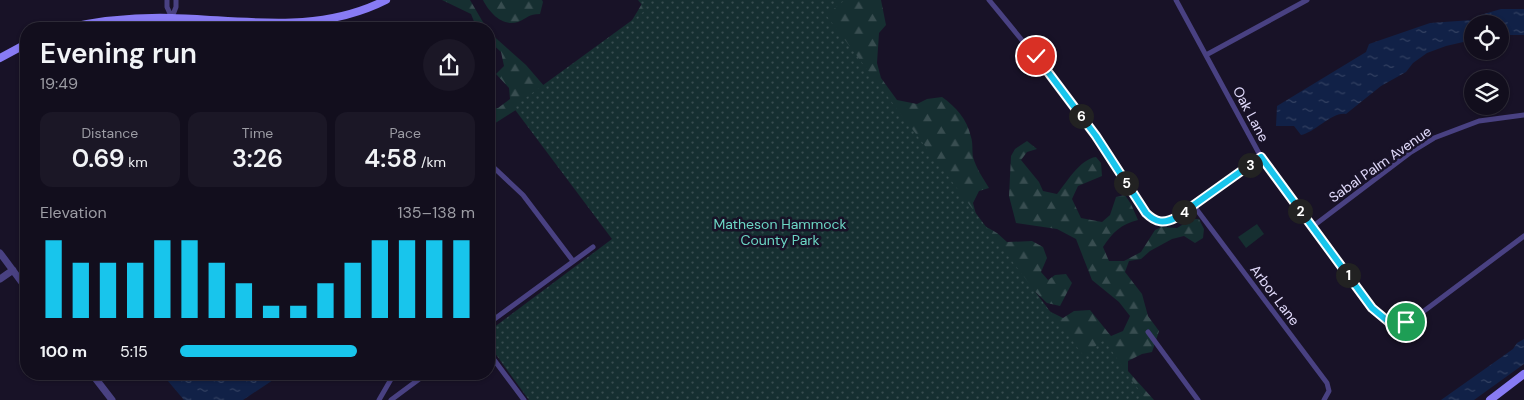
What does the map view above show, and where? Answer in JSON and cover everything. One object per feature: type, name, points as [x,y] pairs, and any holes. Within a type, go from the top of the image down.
[{"type":"main road","points":[[305,22],[357,12],[386,0]]},
{"type":"main road","points":[[100,22],[172,18],[229,22]]},
{"type":"main road","points":[[0,58],[20,47]]},
{"type":"main road","points":[[1490,400],[1524,374]]},
{"type":"street","points":[[167,0],[172,18]]},
{"type":"street","points":[[172,18],[176,7],[176,0]]},
{"type":"street","points":[[989,0],[1062,90],[1106,151],[1146,213],[1160,222],[1170,221],[1194,206],[1261,157]]},
{"type":"street","name":"Oak Lane","points":[[1176,0],[1261,157],[1372,308],[1386,320],[1394,323],[1406,322],[1416,318],[1524,236]]},
{"type":"street","points":[[1206,55],[1307,0]]},
{"type":"street","name":"Sabal Palm Avenue","points":[[1312,227],[1411,152],[1434,138],[1479,121],[1524,115]]},
{"type":"street","points":[[495,169],[523,195],[573,261]]},
{"type":"street","name":"Arbor Lane","points":[[1194,206],[1327,383],[1329,388],[1324,400]]},
{"type":"street","points":[[495,319],[593,247]]},
{"type":"street","points":[[0,253],[20,280]]},
{"type":"street","points":[[0,279],[12,270]]},
{"type":"street","points":[[1148,332],[1198,400]]},
{"type":"street","points":[[495,361],[524,400]]},
{"type":"street","points":[[97,380],[112,400]]},
{"type":"street","points":[[379,400],[391,380]]},
{"type":"street","points":[[391,400],[418,380]]},
{"type":"green space","points":[[442,0],[470,0],[483,22],[474,22],[471,14]]},
{"type":"green space","points":[[483,0],[542,0],[543,2],[540,14],[530,15],[518,22],[512,23],[497,17]]},
{"type":"green space","name":"Matheson Hammock County Park","points":[[638,0],[845,0],[826,15],[1083,355],[1104,340],[1146,400],[529,400],[495,353],[495,327],[612,239],[513,107],[646,10]]},
{"type":"green space","name":"Matheson Hammock County Park","points":[[642,0],[881,0],[886,25],[879,33],[877,63],[881,78],[897,100],[917,104],[927,99],[942,97],[960,114],[967,125],[972,139],[974,161],[989,188],[979,191],[973,203],[978,222],[997,233],[1007,242],[1032,241],[1043,247],[1047,258],[1041,272],[1048,280],[1055,275],[1066,274],[1072,283],[1060,306],[1047,303],[1025,282],[1043,308],[1063,318],[1074,311],[1090,310],[1111,336],[1123,331],[1130,316],[1119,302],[1092,280],[1076,239],[1057,229],[1016,223],[1009,196],[1011,156],[1015,149],[1027,141],[1037,149],[1027,152],[1021,160],[1039,182],[1043,191],[1057,194],[1079,166],[1096,157],[1101,163],[1102,176],[1078,186],[1072,199],[1081,218],[1102,222],[1110,215],[1116,197],[1125,195],[1138,220],[1122,227],[1106,242],[1103,247],[1109,261],[1124,261],[1141,252],[1155,230],[1161,227],[1177,228],[1192,219],[1199,219],[1204,229],[1203,238],[1195,243],[1184,236],[1172,239],[1150,251],[1141,259],[1129,261],[1125,272],[1142,294],[1148,316],[1159,331],[1152,352],[1142,354],[1128,361],[1128,371],[1154,400],[1043,400],[615,242],[519,108],[495,123],[495,108],[498,108],[510,99],[509,88],[496,74],[504,66],[501,52],[495,46],[495,37],[526,65],[545,87],[625,32],[643,2]]},
{"type":"green space","points":[[1257,224],[1264,234],[1246,248],[1238,237]]},
{"type":"water","points":[[1501,9],[1524,9],[1524,35],[1509,35],[1509,15],[1480,15]]},
{"type":"water","points":[[1464,21],[1464,42],[1427,53],[1413,63],[1406,72],[1381,86],[1346,114],[1335,116],[1306,133],[1301,135],[1294,126],[1276,126],[1277,106],[1366,52],[1369,44],[1430,23]]},
{"type":"water","points":[[1524,339],[1524,364],[1474,400],[1441,400],[1513,349],[1517,343]]},
{"type":"water","points":[[167,380],[273,380],[243,400],[184,400]]},
{"type":"route","points":[[1036,56],[1096,136],[1146,213],[1154,220],[1167,222],[1177,217],[1261,157],[1372,308],[1390,323],[1406,322]]}]
